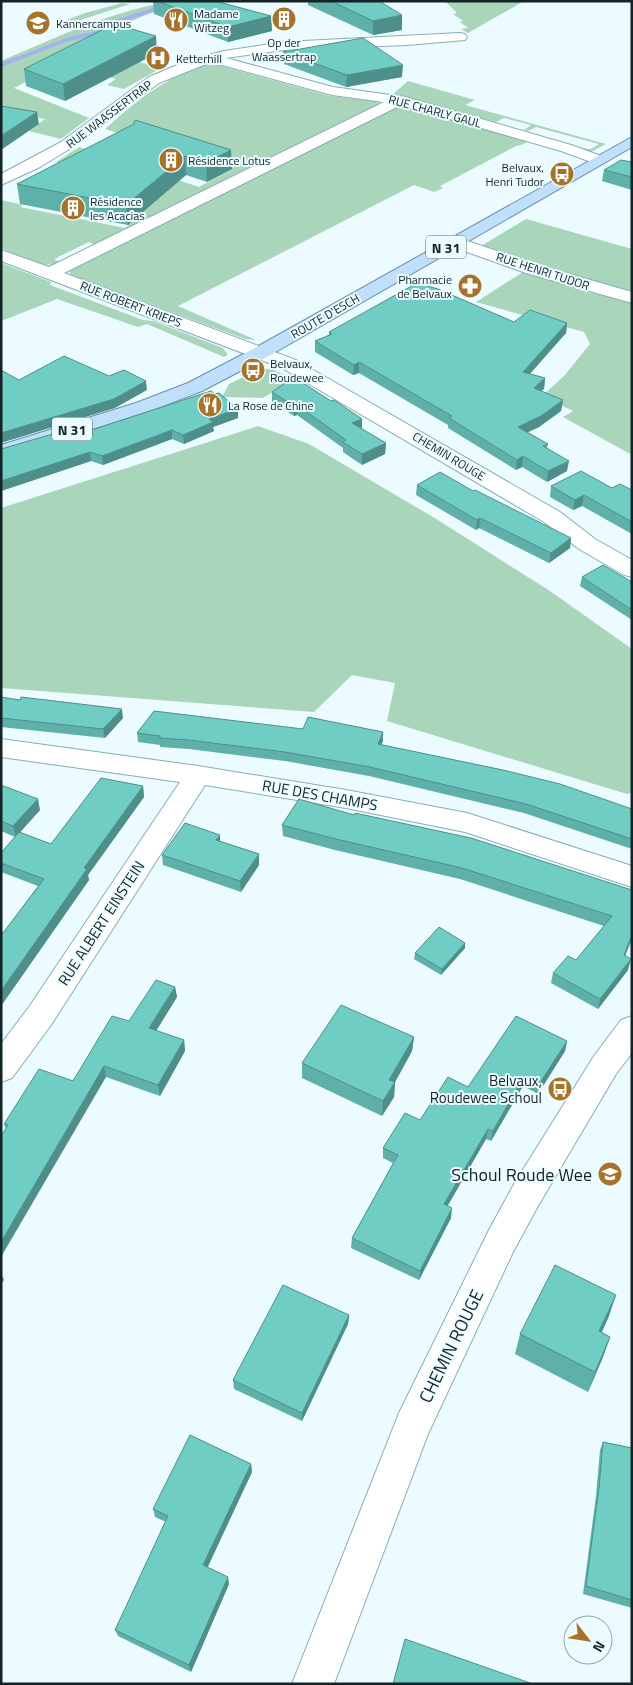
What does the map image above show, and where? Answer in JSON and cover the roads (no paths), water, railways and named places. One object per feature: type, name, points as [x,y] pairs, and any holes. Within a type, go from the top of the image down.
[{"type":"main road","name":"ROUTE D'ESCH","points":[[1,452],[143,406],[186,390],[260,353],[632,141]]},
{"type":"street","name":"RUE WAASSERTRAP","points":[[1,180],[48,157],[69,144],[144,85],[165,74],[210,58],[280,46],[460,37],[439,24]]},
{"type":"street","name":"RUE WAASSERTRAP","points":[[369,42],[374,36],[420,27]]},
{"type":"street","name":"RUE CHARLY GAUL","points":[[210,58],[332,91],[400,100],[600,159]]},
{"type":"street","points":[[49,274],[400,100]]},
{"type":"street","points":[[600,159],[620,164]]},
{"type":"street","name":"RUE HENRI TUDOR","points":[[456,242],[532,269],[632,298]]},
{"type":"street","name":"RUE ROBERT KRIEPS","points":[[1,255],[260,353]]},
{"type":"street","name":"CHEMIN ROUGE","points":[[260,353],[289,364],[334,388],[552,517],[587,544],[632,570]]},
{"type":"street","name":"RUE DES CHAMPS","points":[[1,748],[198,774],[346,799],[466,823],[632,877]]},
{"type":"street","name":"RUE ALBERT EINSTEIN","points":[[1,1069],[40,1016],[198,774]]},
{"type":"street","name":"CHEMIN ROUGE","points":[[312,1684],[412,1426],[501,1241],[570,1122],[606,1065],[632,1029]]},
{"type":"waterway","points":[[1,65],[69,39],[101,32],[113,23],[162,7]]},
{"type":"place","name":"Op der Waassertrap","points":[[284,19]]},
{"type":"place","name":"Madame Witzeg","points":[[176,20]]},
{"type":"place","name":"Kannercampus","points":[[38,23]]},
{"type":"place","name":"Ketterhill","points":[[158,58]]},
{"type":"place","name":"Résidence Lotus","points":[[171,160]]},
{"type":"place","name":"Belvaux, Henri Tudor","points":[[562,174]]},
{"type":"place","name":"Résidence les Acacias","points":[[73,208]]},
{"type":"place","name":"Pharmacie de Belvaux","points":[[470,286]]},
{"type":"place","name":"Belvaux, Roudewee","points":[[253,370]]},
{"type":"place","name":"La Rose de Chine","points":[[210,405]]},
{"type":"place","name":"Belvaux, Roudewee Schoul","points":[[560,1089]]},
{"type":"place","name":"Schoul Roude Wee","points":[[610,1174]]}]
